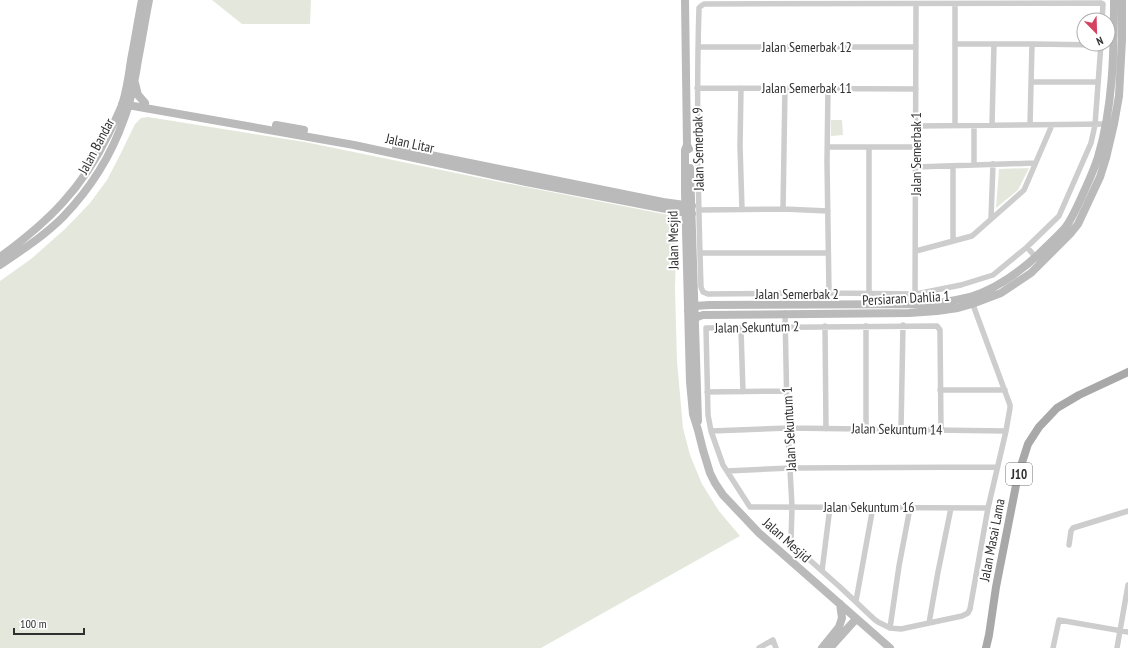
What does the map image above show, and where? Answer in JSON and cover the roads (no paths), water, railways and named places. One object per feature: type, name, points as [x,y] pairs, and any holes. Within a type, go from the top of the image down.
[{"type":"main road","name":"Jalan Bandar","points":[[0,265],[36,240],[62,218],[84,194],[103,165],[125,118],[127,83],[142,0]]},
{"type":"main road","name":"Jalan Bandar","points":[[0,257],[43,223],[76,188],[95,162],[126,102],[134,83],[149,0]]},
{"type":"main road","name":"Jalan Mesjid","points":[[685,0],[687,145],[689,150],[691,209],[690,382],[693,414],[710,473],[723,495],[759,533],[890,648]]},
{"type":"main road","name":"Persiaran Dahlia 1","points":[[1114,0],[1121,40]]},
{"type":"main road","name":"Persiaran Dahlia 1","points":[[694,322],[700,315],[909,313],[937,311],[1001,293],[1020,281],[1038,260],[1070,234],[1078,224],[1100,177],[1106,158],[1110,124],[1119,96],[1122,0]]},
{"type":"main road","points":[[125,118],[133,111],[144,106],[134,83]]},
{"type":"main road","name":"Jalan Litar","points":[[126,102],[354,145],[526,182],[691,209]]},
{"type":"main road","name":"Jalan Mesjid","points":[[687,145],[685,150],[685,192],[691,209],[686,227],[691,309],[694,322],[698,430]]},
{"type":"main road","points":[[685,192],[674,199],[669,206],[686,227]]},
{"type":"main road","name":"Persiaran Dahlia 1","points":[[691,309],[710,305],[915,305],[971,301]]},
{"type":"main road","points":[[710,305],[706,308],[710,315]]},
{"type":"main road","name":"Jalan Masai Lama","points":[[986,648],[996,587],[1018,475],[1028,444],[1039,427],[1057,408],[1079,395],[1128,372]]},
{"type":"main road","points":[[828,647],[839,627],[842,618],[840,604]]},
{"type":"main road","points":[[828,647],[856,619]]},
{"type":"street","points":[[916,4],[1101,3],[1103,4],[1102,12]]},
{"type":"street","name":"Jalan Semerbak 9","points":[[703,292],[701,287],[700,253],[691,209],[699,8],[704,4],[916,4]]},
{"type":"street","name":"Jalan Semerbak 1","points":[[915,305],[916,4]]},
{"type":"street","points":[[955,4],[955,126]]},
{"type":"street","points":[[955,44],[1076,44]]},
{"type":"street","points":[[992,125],[994,44]]},
{"type":"street","points":[[1030,125],[1032,44]]},
{"type":"street","name":"Jalan Semerbak 12","points":[[698,47],[916,47]]},
{"type":"street","name":"Jalan Semerbak 2","points":[[703,292],[708,294],[916,294],[993,275],[1027,247],[1059,216],[1091,143],[1095,125],[1100,52]]},
{"type":"street","points":[[1031,82],[1098,82]]},
{"type":"street","name":"Jalan Semerbak 11","points":[[697,88],[916,89]]},
{"type":"street","points":[[741,88],[740,146],[742,209]]},
{"type":"street","points":[[783,209],[785,88]]},
{"type":"street","points":[[828,88],[829,293]]},
{"type":"street","points":[[916,126],[1110,124]]},
{"type":"street","points":[[916,251],[972,236],[1024,190],[1052,125]]},
{"type":"street","points":[[974,126],[974,165]]},
{"type":"street","points":[[828,146],[916,147]]},
{"type":"street","points":[[869,147],[869,294]]},
{"type":"street","points":[[916,167],[1035,163]]},
{"type":"street","points":[[992,219],[993,164]]},
{"type":"street","points":[[953,166],[953,241]]},
{"type":"street","points":[[691,209],[783,209],[828,211]]},
{"type":"street","points":[[1027,247],[1038,260]]},
{"type":"street","points":[[700,253],[828,253]]},
{"type":"street","points":[[830,507],[822,571],[878,622],[890,628],[901,629],[962,616],[968,613],[970,609],[988,508],[1010,408],[1005,390],[971,301]]},
{"type":"street","name":"Jalan Sekuntum 1","points":[[784,314],[792,507],[790,538],[792,544],[822,571]]},
{"type":"street","points":[[825,326],[826,429]]},
{"type":"street","points":[[866,326],[866,429]]},
{"type":"street","points":[[901,430],[903,326]]},
{"type":"street","name":"Jalan Sekuntum 2","points":[[750,507],[726,471],[716,448],[711,431],[708,415],[706,328],[937,326],[940,328],[940,390]]},
{"type":"street","points":[[741,330],[743,392]]},
{"type":"street","points":[[941,430],[940,390],[1005,390]]},
{"type":"street","points":[[707,392],[787,391]]},
{"type":"street","name":"Jalan Sekuntum 14","points":[[711,431],[788,428],[1006,431]]},
{"type":"street","points":[[726,471],[790,468],[997,467]]},
{"type":"street","name":"Jalan Sekuntum 16","points":[[750,507],[988,508]]},
{"type":"street","points":[[856,601],[862,560],[873,508]]},
{"type":"street","points":[[890,628],[899,566],[910,508]]},
{"type":"street","points":[[929,623],[951,508]]},
{"type":"street","points":[[1069,545],[1071,531],[1073,528],[1128,511]]},
{"type":"street","points":[[1117,648],[1128,584]]},
{"type":"street","points":[[1053,648],[1059,620],[1128,632]]},
{"type":"street","points":[[762,647],[773,640],[776,648]]}]
